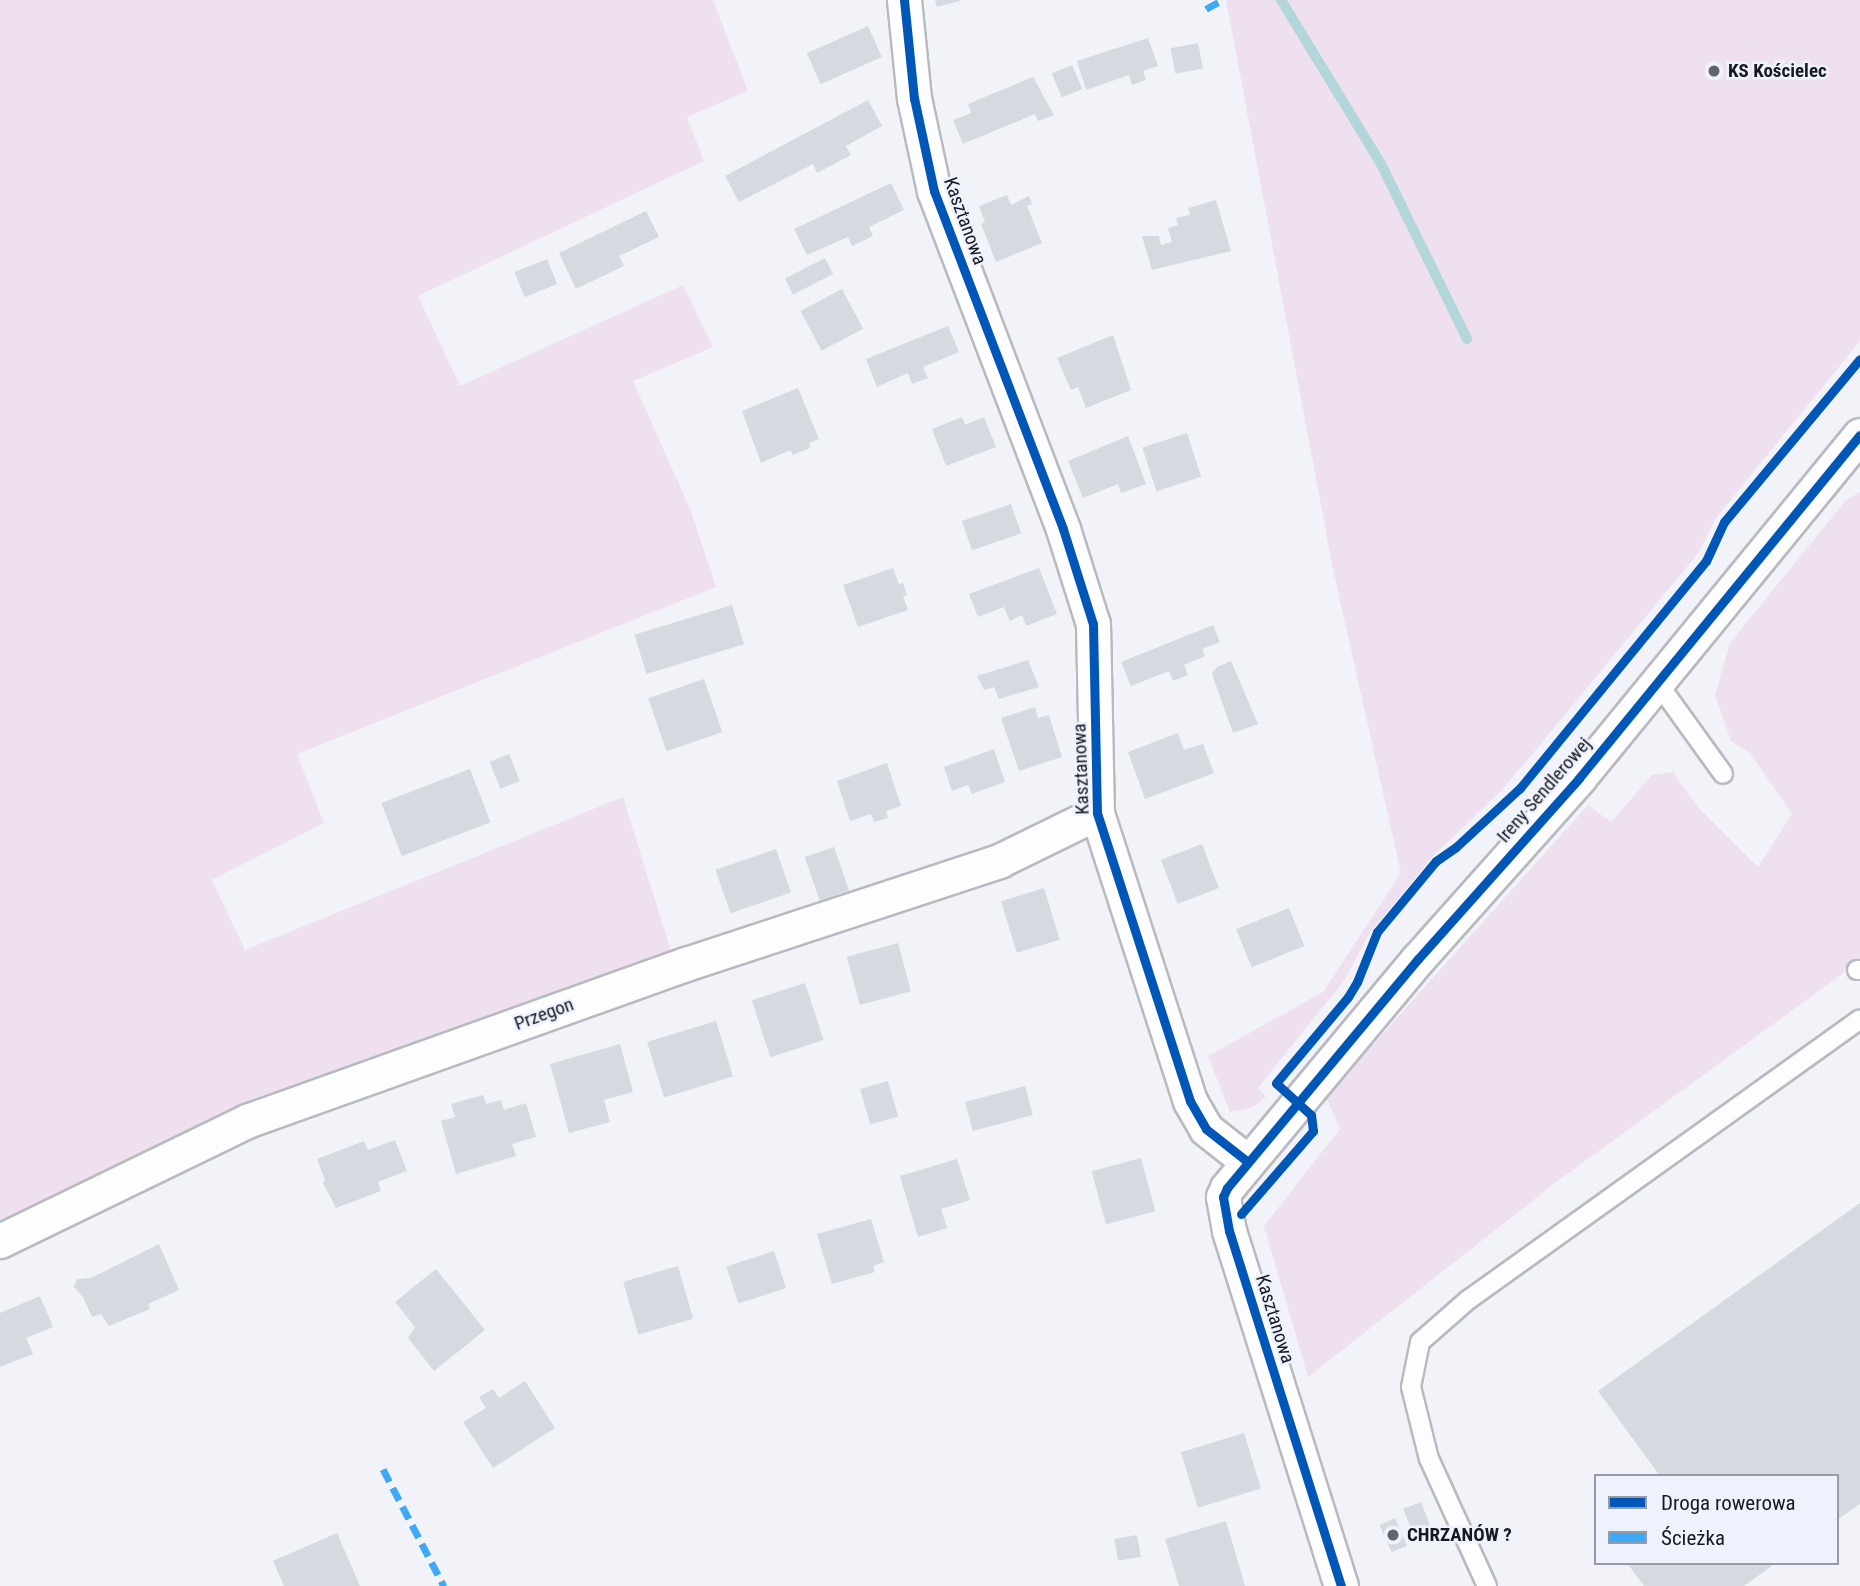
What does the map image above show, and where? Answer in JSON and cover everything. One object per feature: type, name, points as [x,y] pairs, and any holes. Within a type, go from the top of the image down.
[{"type":"street","name":"Kasztanowa","points":[[904,0],[914,98],[934,191],[1063,529],[1093,624],[1097,813],[1189,1101],[1206,1129],[1248,1161],[1223,1197],[1225,1215],[1341,1586]]},
{"type":"street","name":"Ireny Sendlerowej","points":[[1248,1161],[1418,959],[1579,778],[1860,435]]},
{"type":"street","name":"Przegon","points":[[0,1241],[247,1121],[686,964],[999,861],[1097,813]]},
{"type":"lane","points":[[1657,682],[1723,774]]},
{"type":"lane","points":[[1487,1586],[1429,1459],[1411,1387],[1420,1342],[1468,1300],[1860,1019]]},
{"type":"shaded area","points":[[0,0],[713,0],[748,91],[687,117],[704,161],[418,296],[460,386],[683,285],[713,347],[633,381],[691,511],[716,587],[297,754],[324,823],[212,880],[245,950],[623,797],[674,961],[363,1066],[146,1150],[0,1221]]},
{"type":"shaded area","points":[[1226,0],[1860,0],[1860,341],[1716,518],[1699,552],[1544,740],[1502,790],[1433,856],[1369,934],[1344,981],[1258,1088],[1266,1097],[1251,1108],[1230,1112],[1208,1056],[1323,992],[1401,873],[1333,569]]},
{"type":"shaded area","points":[[1860,492],[1860,961],[1559,1180],[1308,1377],[1264,1226],[1340,1129],[1326,1097],[1588,805],[1611,822],[1652,775],[1673,772],[1697,806],[1758,867],[1792,814],[1750,753],[1731,741],[1715,695],[1730,643],[1846,500]]},
{"type":"building","points":[[935,0],[959,0],[960,1],[937,7]]},
{"type":"building","points":[[868,26],[882,57],[821,84],[807,53]]},
{"type":"building","points":[[1148,38],[1158,66],[1143,71],[1146,80],[1132,85],[1129,75],[1086,90],[1077,61]]},
{"type":"building","points":[[1198,43],[1203,69],[1175,74],[1171,48]]},
{"type":"building","points":[[1072,65],[1082,89],[1062,98],[1052,74]]},
{"type":"building","points":[[1033,77],[1054,115],[1038,121],[1035,114],[963,144],[953,120],[971,113],[968,104]]},
{"type":"building","points":[[868,100],[882,126],[846,146],[851,155],[817,173],[813,164],[739,202],[725,176]]},
{"type":"building","points":[[891,183],[904,210],[869,227],[873,236],[852,246],[848,237],[807,255],[794,229]]},
{"type":"building","points":[[1007,195],[1011,205],[1029,196],[1032,204],[1027,206],[1042,243],[996,262],[981,224],[985,222],[979,206]]},
{"type":"building","points":[[1216,200],[1231,251],[1152,270],[1142,236],[1159,236],[1161,245],[1172,242],[1168,228],[1178,225],[1176,218],[1190,215],[1188,208]]},
{"type":"building","points":[[646,211],[659,237],[619,256],[624,266],[576,289],[559,253]]},
{"type":"building","points":[[825,258],[833,274],[793,294],[785,278]]},
{"type":"building","points":[[547,259],[557,284],[525,297],[515,272]]},
{"type":"building","points":[[842,289],[863,329],[822,351],[801,311]]},
{"type":"building","points":[[948,326],[959,352],[923,367],[928,378],[912,384],[908,373],[877,387],[866,359]]},
{"type":"building","points":[[1113,335],[1131,390],[1086,408],[1078,387],[1071,390],[1057,358]]},
{"type":"building","points":[[798,388],[819,439],[809,443],[810,448],[793,455],[790,450],[761,463],[742,411]]},
{"type":"building","points":[[962,417],[965,425],[984,417],[996,447],[946,466],[932,429]]},
{"type":"building","points":[[1187,433],[1201,477],[1157,491],[1142,448]]},
{"type":"building","points":[[1128,436],[1146,484],[1121,493],[1118,484],[1083,498],[1068,461]]},
{"type":"building","points":[[1011,504],[1021,533],[972,550],[962,521]]},
{"type":"building","points":[[893,568],[899,584],[903,583],[907,595],[903,596],[908,610],[858,627],[843,585]]},
{"type":"building","points":[[1039,568],[1057,614],[1026,626],[1022,615],[1010,621],[1004,607],[978,617],[969,594]]},
{"type":"building","points":[[732,605],[744,644],[646,674],[634,635]]},
{"type":"building","points":[[1213,625],[1220,642],[1202,649],[1205,656],[1184,665],[1188,675],[1173,681],[1169,671],[1131,686],[1121,662]]},
{"type":"building","points":[[1028,660],[1039,687],[999,699],[994,687],[984,690],[977,676]]},
{"type":"building","points":[[1231,661],[1258,724],[1233,733],[1212,674],[1217,667]]},
{"type":"building","points":[[704,679],[722,732],[666,751],[648,698]]},
{"type":"building","points":[[1035,707],[1038,718],[1049,715],[1062,757],[1019,771],[1001,718]]},
{"type":"building","points":[[1178,733],[1184,750],[1203,744],[1214,773],[1145,799],[1128,752]]},
{"type":"building","points":[[994,749],[1005,782],[972,794],[968,785],[952,791],[944,767]]},
{"type":"building","points":[[509,754],[520,781],[500,789],[490,762]]},
{"type":"building","points":[[887,763],[901,806],[886,811],[888,818],[874,822],[871,814],[850,821],[837,781]]},
{"type":"building","points":[[470,769],[490,822],[402,856],[381,803]]},
{"type":"building","points":[[1202,844],[1219,888],[1178,904],[1161,860]]},
{"type":"building","points":[[834,847],[849,890],[820,901],[805,857]]},
{"type":"building","points":[[776,849],[791,892],[730,913],[715,870]]},
{"type":"building","points":[[1044,888],[1060,940],[1017,953],[1001,901]]},
{"type":"building","points":[[1289,908],[1304,946],[1252,967],[1236,929]]},
{"type":"building","points":[[898,943],[911,991],[860,1005],[847,957]]},
{"type":"building","points":[[805,983],[824,1040],[770,1057],[752,1000]]},
{"type":"building","points":[[716,1021],[733,1076],[664,1098],[647,1042]]},
{"type":"building","points":[[620,1044],[633,1092],[604,1100],[610,1122],[569,1133],[550,1064]]},
{"type":"building","points":[[888,1081],[898,1117],[870,1125],[860,1089]]},
{"type":"building","points":[[1025,1086],[1033,1115],[973,1131],[965,1102]]},
{"type":"building","points":[[483,1095],[486,1104],[501,1100],[504,1110],[526,1103],[536,1137],[512,1144],[516,1156],[456,1174],[441,1121],[455,1117],[451,1104]]},
{"type":"building","points":[[395,1140],[407,1171],[378,1182],[381,1191],[336,1208],[323,1183],[325,1180],[317,1159],[364,1141],[368,1150]]},
{"type":"building","points":[[1141,1158],[1155,1211],[1106,1224],[1092,1171]]},
{"type":"building","points":[[957,1159],[970,1200],[941,1209],[947,1228],[918,1237],[900,1176]]},
{"type":"building","points":[[1860,1203],[1860,1504],[1839,1519],[1839,1474],[1659,1474],[1598,1391]]},
{"type":"building","points":[[871,1219],[884,1262],[873,1266],[875,1272],[832,1284],[817,1234]]},
{"type":"building","points":[[159,1244],[179,1290],[148,1304],[150,1309],[109,1326],[101,1314],[92,1317],[83,1297],[74,1287],[77,1279],[91,1278]]},
{"type":"building","points":[[774,1251],[786,1288],[738,1304],[726,1266]]},
{"type":"building","points":[[678,1266],[693,1319],[638,1335],[623,1282]]},
{"type":"building","points":[[436,1269],[485,1330],[434,1371],[408,1338],[415,1327],[395,1302]]},
{"type":"building","points":[[40,1296],[53,1327],[26,1338],[33,1354],[0,1367],[0,1313]]},
{"type":"building","points":[[525,1381],[555,1428],[493,1468],[463,1422],[486,1408],[479,1397],[493,1389],[499,1398]]},
{"type":"building","points":[[1244,1433],[1261,1488],[1198,1508],[1181,1452]]},
{"type":"building","points":[[1421,1502],[1431,1528],[1413,1535],[1403,1509]]},
{"type":"building","name":"CHRZANÓW ?","points":[[1395,1518],[1407,1545],[1392,1552],[1379,1525]]},
{"type":"building","points":[[1226,1521],[1245,1586],[1179,1586],[1165,1539]]},
{"type":"building","points":[[337,1533],[360,1586],[284,1586],[273,1561]]},
{"type":"building","points":[[1137,1535],[1141,1557],[1118,1561],[1114,1539]]},
{"type":"building","points":[[1628,1565],[1773,1565],[1744,1586],[1644,1586]]},
{"type":"waterway","points":[[1281,0],[1381,164],[1467,339]]},
{"type":"marked path","points":[[1206,9],[1222,0]]},
{"type":"marked path","points":[[383,1469],[444,1586]]},
{"type":"cycle path","points":[[904,0],[914,98],[934,191],[1063,529],[1093,624],[1097,813],[1190,1101],[1206,1129],[1248,1162]]},
{"type":"cycle path","points":[[1241,1214],[1313,1131],[1311,1115],[1276,1083],[1348,997],[1357,982],[1377,932],[1436,861],[1456,847],[1520,788],[1706,561],[1724,522],[1860,359]]},
{"type":"cycle path","points":[[1341,1586],[1229,1231],[1223,1197],[1227,1188],[1418,959],[1579,778],[1860,435]]},
{"type":"place","name":"KS Kościelec","points":[[1714,71]]},
{"type":"place","name":"CHRZANÓW ?","points":[[1393,1535]]}]
